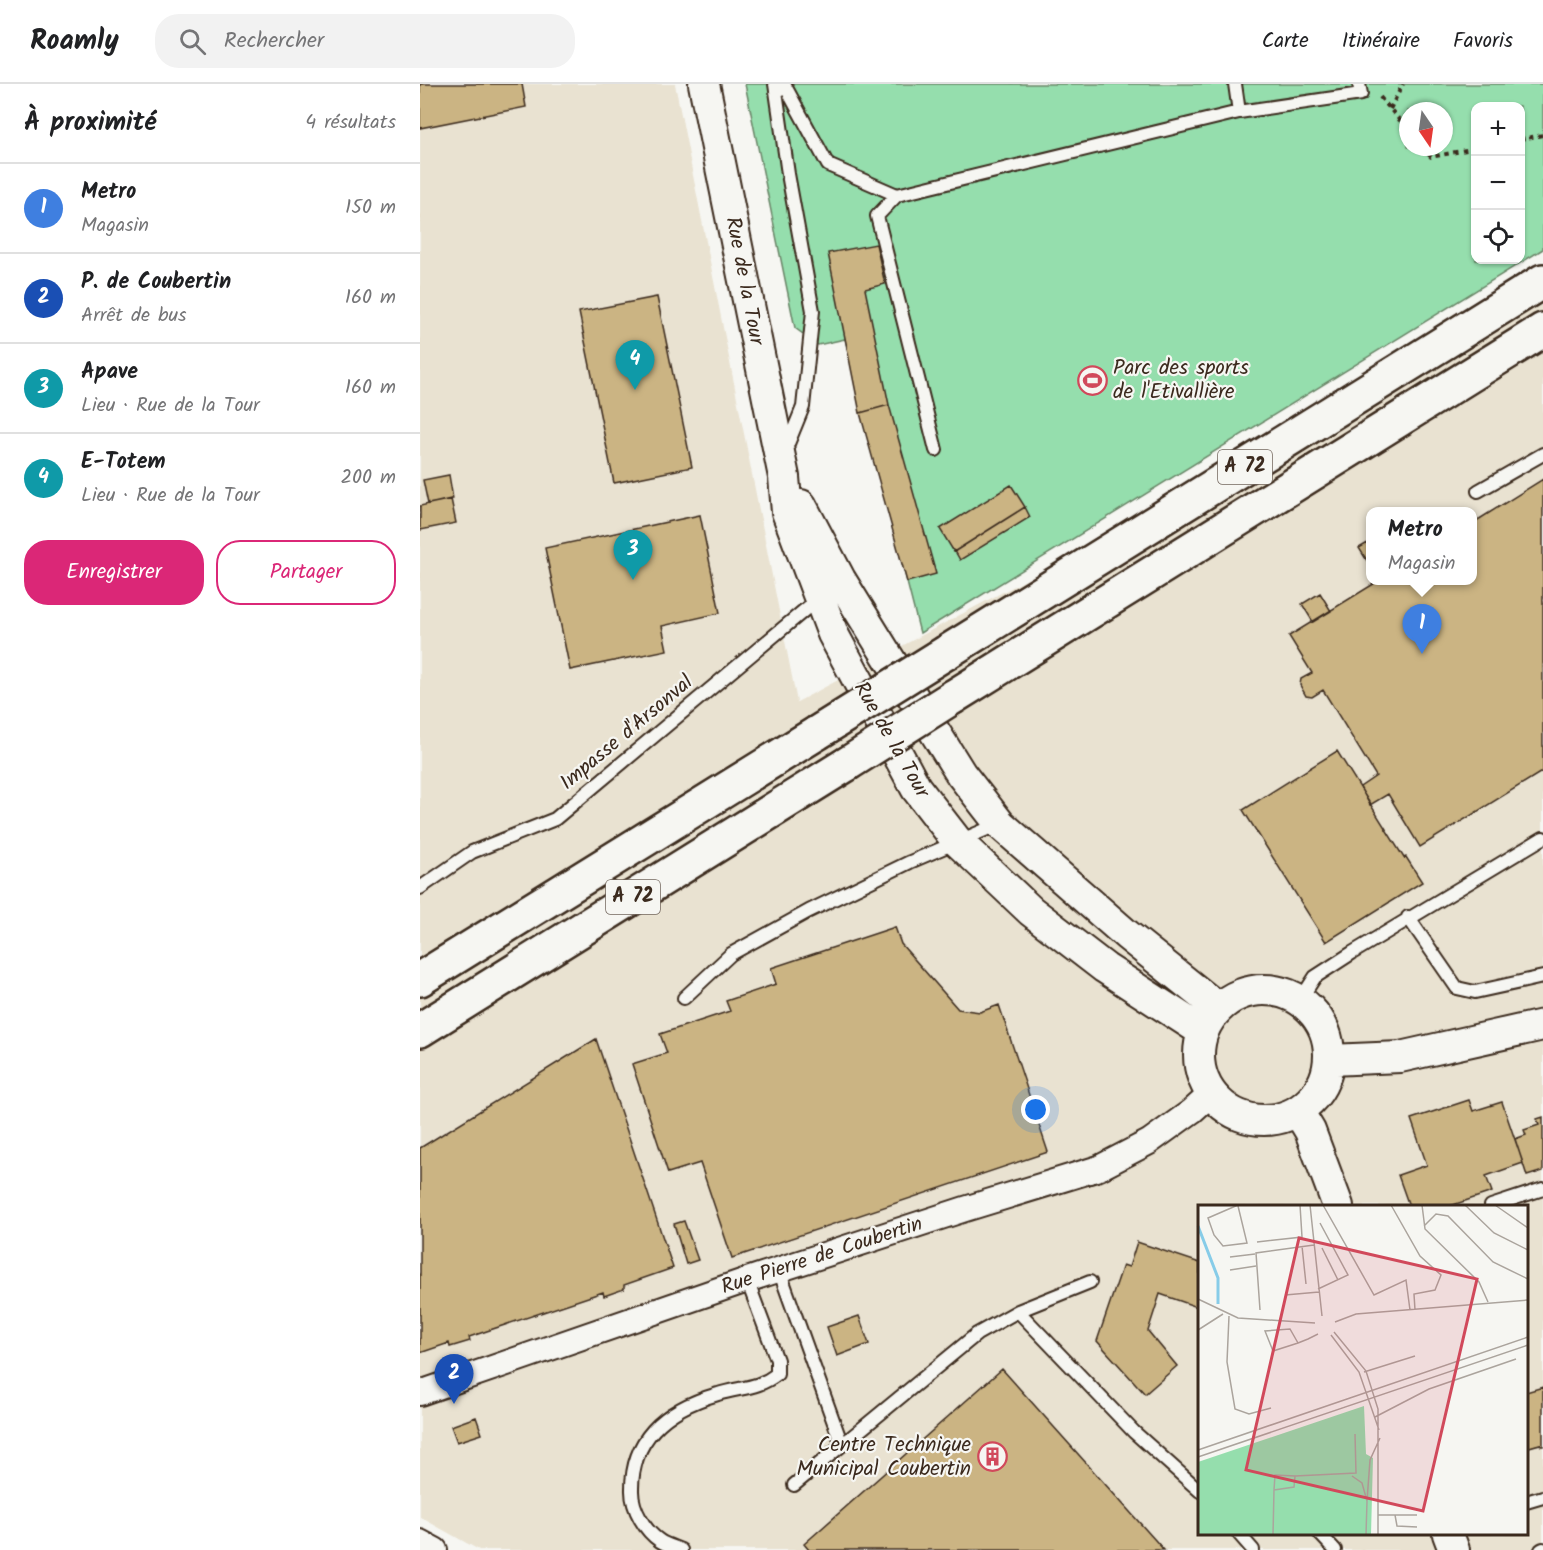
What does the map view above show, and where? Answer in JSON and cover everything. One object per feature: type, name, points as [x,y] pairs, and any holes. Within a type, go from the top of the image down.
[{"type":"highway","name":"A 72","points":[[420,979],[1543,282]]},
{"type":"highway","name":"A 72","points":[[420,1030],[1543,330]]},
{"type":"street","name":"Rue de la Tour","points":[[704,84],[782,470],[787,512],[830,588],[961,774],[1000,824],[1127,935],[1210,1019]]},
{"type":"street","name":"Rue de la Tour","points":[[830,588],[832,634],[847,664],[916,788],[957,841],[1031,911],[1104,968],[1210,1019]]},
{"type":"street","points":[[1262,989],[1282,991],[1300,1000],[1314,1011],[1329,1043],[1330,1060],[1324,1081],[1314,1097],[1298,1111],[1280,1118],[1261,1120],[1242,1116],[1225,1107],[1211,1094],[1201,1076],[1198,1055],[1210,1019],[1225,1002],[1243,992],[1262,989]]},
{"type":"street","points":[[1330,1060],[1400,1058],[1543,1025]]},
{"type":"street","name":"Rue Pierre de Coubertin","points":[[420,1393],[747,1280],[1100,1168],[1149,1142],[1192,1111],[1211,1094]]},
{"type":"street","points":[[1298,1111],[1310,1131],[1338,1205]]},
{"type":"street","points":[[1449,1535],[1454,1550]]},
{"type":"street","points":[[420,1542],[435,1550]]},
{"type":"lane","points":[[775,84],[788,174],[813,311],[803,407],[782,470]]},
{"type":"lane","points":[[784,84],[828,165],[897,195]]},
{"type":"lane","points":[[1234,84],[1239,112]]},
{"type":"lane","points":[[936,450],[877,216],[897,195],[1239,112],[1360,89]]},
{"type":"lane","points":[[1478,491],[1543,454]]},
{"type":"lane","name":"Impasse d'Arsonval","points":[[420,888],[472,852],[555,819],[830,588]]},
{"type":"lane","points":[[684,998],[731,954],[809,911],[910,862],[1000,824]]},
{"type":"lane","points":[[1300,1000],[1315,977],[1408,917],[1543,838]]},
{"type":"lane","points":[[1408,917],[1457,988],[1475,992],[1543,977]]},
{"type":"lane","points":[[1494,1205],[1543,1189]]},
{"type":"lane","points":[[779,1270],[842,1445]]},
{"type":"lane","points":[[681,1550],[660,1541],[642,1523],[632,1497],[632,1473],[640,1449],[654,1427],[681,1407],[718,1394],[766,1383],[777,1374],[777,1360],[747,1280]]},
{"type":"lane","points":[[794,1485],[977,1334],[1018,1311],[1090,1282]]},
{"type":"lane","points":[[1018,1311],[1134,1432],[1198,1489]]},
{"type":"lane","points":[[1528,1502],[1543,1497]]},
{"type":"lane","points":[[1241,1535],[1253,1550]]},
{"type":"lane","points":[[1322,1535],[1335,1550]]},
{"type":"path","points":[[1390,109],[1403,84]]},
{"type":"path","points":[[1360,89],[1374,90],[1399,120]]},
{"type":"path","points":[[1525,138],[1543,135]]},
{"type":"path","points":[[1453,153],[1471,149]]},
{"type":"shaded area","points":[[420,84],[675,84],[797,702],[1543,304],[1543,1550],[479,1550],[420,1517]]},
{"type":"green space","name":"Parc des sports de l'Etivallière","points":[[745,84],[1543,84],[1543,249],[1525,260],[1525,102],[1471,102],[1471,264],[1519,264],[920,633],[845,339],[818,345],[795,328]]},
{"type":"building","points":[[420,84],[522,84],[526,107],[420,128]]},
{"type":"building","points":[[876,244],[885,284],[865,289],[889,405],[860,413],[828,253]]},
{"type":"building","points":[[657,297],[692,467],[614,483],[579,312]]},
{"type":"building","points":[[889,405],[936,574],[907,582],[860,413]]},
{"type":"building","points":[[449,475],[453,499],[428,504],[423,480]]},
{"type":"building","points":[[1543,479],[1543,771],[1420,847],[1388,794],[1370,805],[1360,787],[1376,776],[1323,690],[1312,697],[1306,696],[1300,685],[1301,679],[1312,673],[1289,636],[1372,585],[1477,585],[1477,520]]},
{"type":"building","points":[[1011,485],[1025,507],[954,552],[940,529]]},
{"type":"building","points":[[451,499],[456,523],[420,530],[420,506]]},
{"type":"building","points":[[1025,507],[1030,517],[960,560],[955,551]]},
{"type":"building","points":[[700,515],[720,613],[662,626],[667,650],[570,670],[545,548]]},
{"type":"building","points":[[1366,544],[1366,559],[1359,548]]},
{"type":"building","points":[[1320,593],[1331,611],[1313,622],[1302,604]]},
{"type":"building","points":[[1337,751],[1404,858],[1406,857],[1422,882],[1326,942],[1243,810]]},
{"type":"building","points":[[895,927],[901,944],[958,1009],[980,1012],[999,1005],[1048,1152],[732,1258],[700,1163],[668,1173],[632,1064],[667,1053],[660,1034],[730,1011],[726,1001],[776,984],[771,968]]},
{"type":"building","points":[[596,1039],[673,1268],[624,1285],[624,1289],[604,1296],[603,1292],[469,1337],[470,1341],[450,1347],[449,1343],[420,1353],[420,1148]]},
{"type":"building","points":[[1469,1100],[1473,1111],[1502,1102],[1523,1163],[1486,1176],[1492,1192],[1453,1205],[1409,1205],[1398,1175],[1427,1165],[1411,1119]]},
{"type":"building","points":[[1543,1117],[1543,1171],[1527,1176],[1515,1139],[1526,1135],[1524,1130],[1539,1125],[1537,1119]]},
{"type":"building","points":[[684,1221],[698,1260],[686,1264],[674,1224]]},
{"type":"building","points":[[1137,1242],[1198,1262],[1198,1307],[1160,1294],[1148,1331],[1177,1366],[1145,1394],[1097,1341],[1123,1265],[1129,1267]]},
{"type":"building","points":[[859,1316],[869,1344],[837,1356],[827,1327]]},
{"type":"building","name":"Centre Technique Municipal Coubertin","points":[[1002,1369],[1164,1550],[809,1550],[804,1544]]},
{"type":"building","points":[[1543,1387],[1543,1446],[1540,1444],[1529,1447],[1528,1445],[1528,1391]]},
{"type":"building","points":[[476,1417],[482,1434],[457,1442],[451,1426]]},
{"type":"place","name":"Parc des sports de l'Etivallière","points":[[1092,380]]},
{"type":"place","name":"E-Totem","points":[[635,390]]},
{"type":"place","name":"Apave","points":[[633,580]]},
{"type":"place","name":"Metro","points":[[1422,654]]},
{"type":"place","name":"P. de Coubertin","points":[[454,1404]]},
{"type":"place","name":"Centre Technique Municipal Coubertin","points":[[992,1457]]}]
